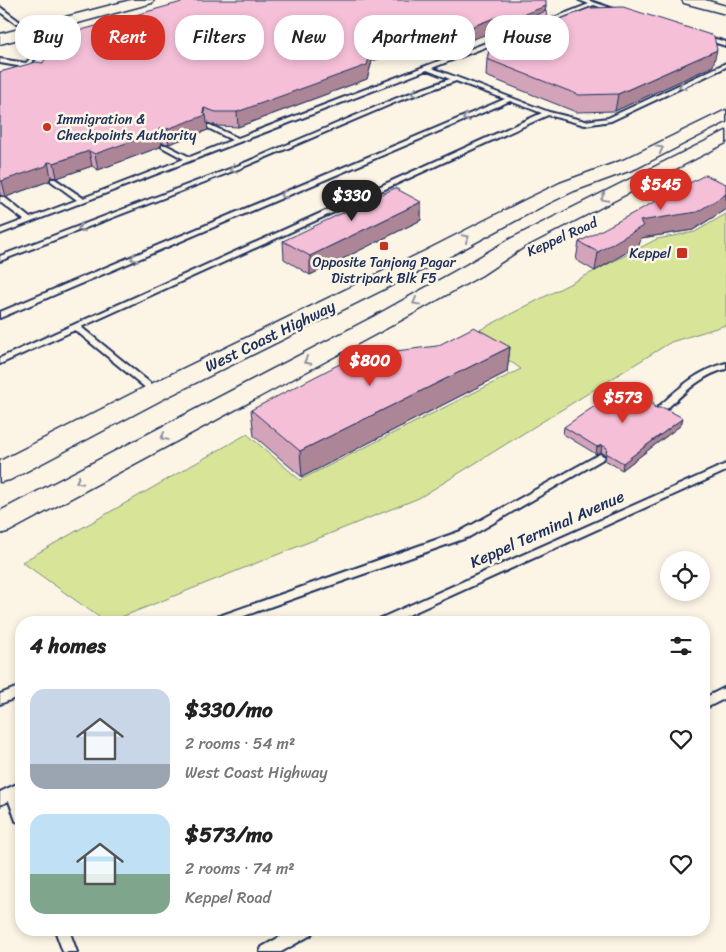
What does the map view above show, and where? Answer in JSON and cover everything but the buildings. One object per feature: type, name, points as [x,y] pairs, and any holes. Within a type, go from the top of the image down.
[{"type":"main road","points":[[42,15],[97,0]]},
{"type":"main road","points":[[81,18],[147,0]]},
{"type":"main road","points":[[689,0],[726,10]]},
{"type":"main road","points":[[0,26],[15,22]]},
{"type":"main road","points":[[0,39],[15,35]]},
{"type":"main road","points":[[567,187],[613,156],[726,98]]},
{"type":"main road","points":[[567,187],[630,164],[726,115]]},
{"type":"main road","points":[[0,524],[474,270],[517,243],[726,136]]},
{"type":"main road","points":[[691,174],[726,156]]},
{"type":"main road","name":"West Coast Highway","points":[[0,473],[156,392],[424,261],[567,187]]},
{"type":"main road","name":"Keppel Road","points":[[474,270],[529,253],[647,198]]},
{"type":"main road","points":[[0,460],[156,392]]},
{"type":"lane","points":[[582,0],[622,12]]},
{"type":"lane","points":[[565,15],[594,4]]},
{"type":"lane","points":[[0,9],[15,16]]},
{"type":"lane","points":[[696,35],[726,44]]},
{"type":"lane","points":[[0,232],[485,45]]},
{"type":"lane","points":[[27,65],[31,60]]},
{"type":"lane","points":[[0,61],[27,65],[36,70]]},
{"type":"lane","points":[[427,68],[547,114],[585,123],[609,120],[726,65]]},
{"type":"lane","points":[[0,259],[239,167],[399,99],[456,79]]},
{"type":"lane","points":[[0,315],[511,99]]},
{"type":"lane","points":[[0,361],[547,114]]},
{"type":"lane","points":[[208,126],[238,141]]},
{"type":"lane","points":[[164,146],[189,159]]},
{"type":"lane","points":[[53,180],[82,201]]},
{"type":"lane","points":[[1,198],[29,221]]},
{"type":"lane","points":[[76,327],[156,392]]},
{"type":"lane","points":[[658,412],[689,384],[717,367],[726,366]]},
{"type":"lane","points":[[232,616],[465,534],[600,457]]},
{"type":"lane","name":"Keppel Terminal Avenue","points":[[396,616],[726,467]]},
{"type":"lane","points":[[710,701],[726,692]]},
{"type":"lane","points":[[0,699],[15,694]]},
{"type":"lane","points":[[0,799],[15,791]]},
{"type":"lane","points":[[64,936],[70,952]]},
{"type":"lane","points":[[267,952],[295,936]]},
{"type":"green space","points":[[726,214],[726,325],[671,342],[419,498],[124,616],[98,616],[22,562],[247,434],[300,480],[521,369],[472,334],[657,239],[695,232]]},
{"type":"place","name":"Immigration & Checkpoints Authority","points":[[47,127]]},
{"type":"place","name":"Opposite Tanjong Pagar Distripark Blk F5","points":[[384,246]]},
{"type":"place","name":"Keppel","points":[[682,253]]}]
